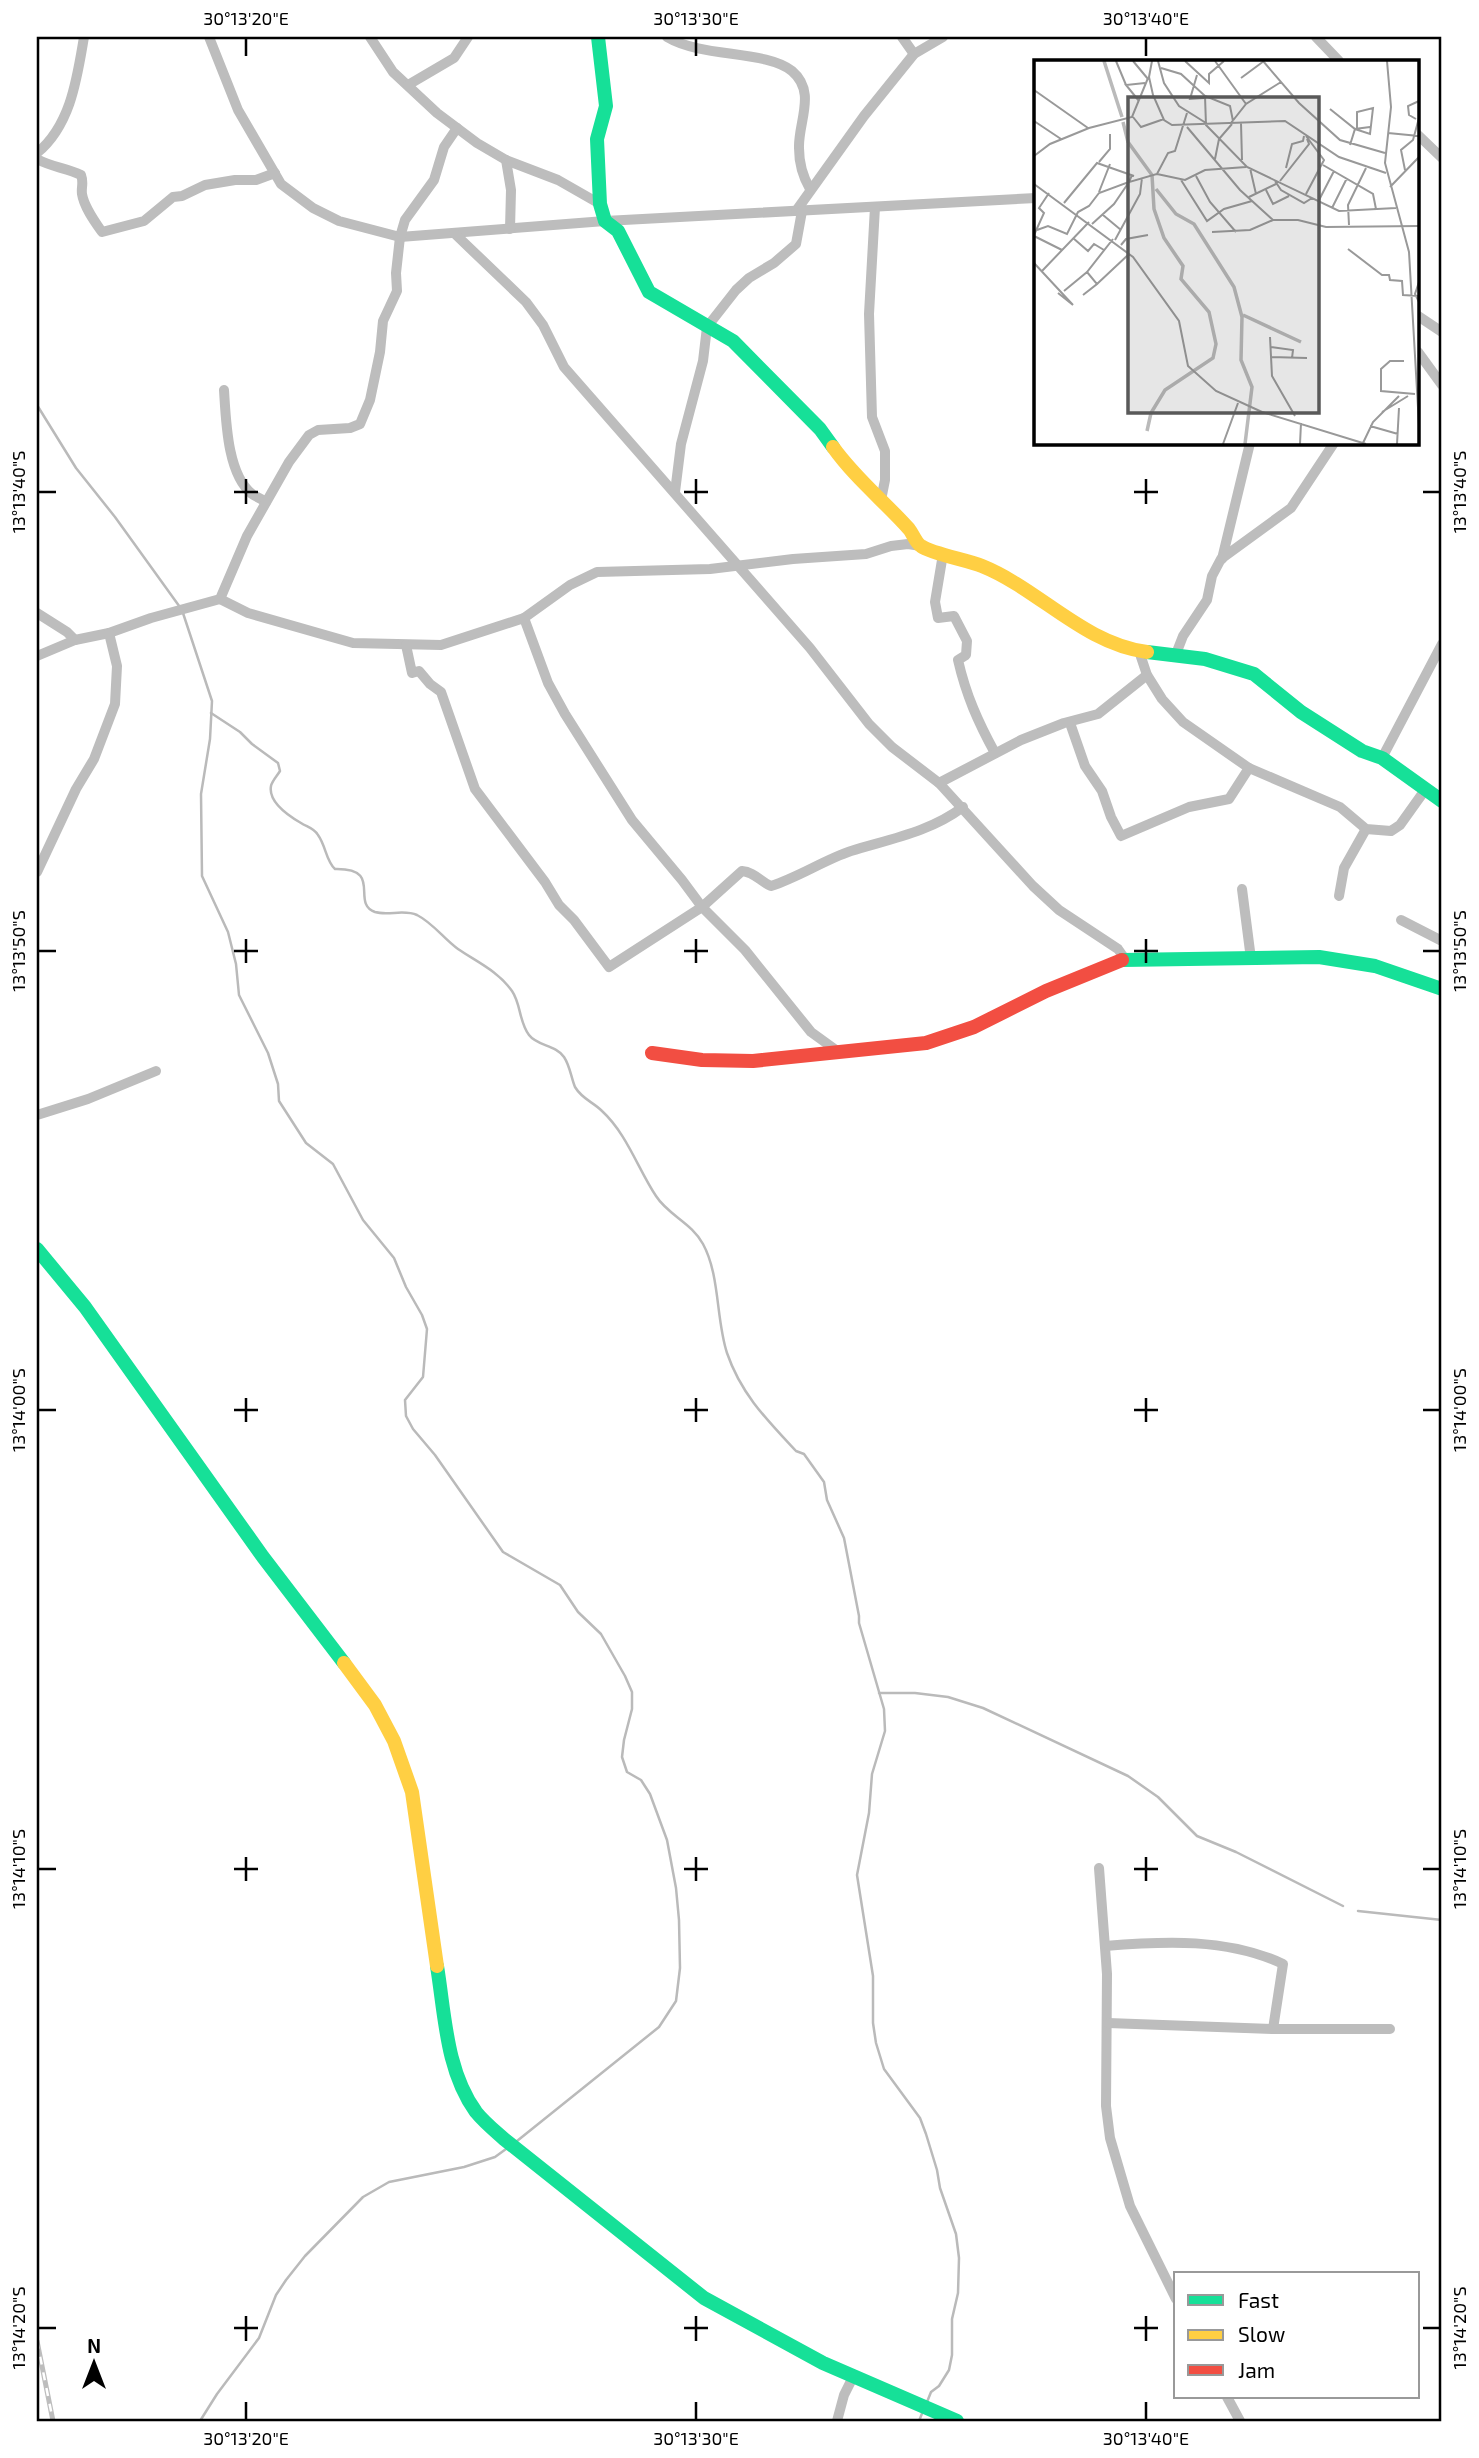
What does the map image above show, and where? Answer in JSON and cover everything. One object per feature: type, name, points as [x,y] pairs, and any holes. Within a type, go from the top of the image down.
[{"type":"street","points":[[37,153],[60,126],[71,100],[84,37]]},
{"type":"street","points":[[209,37],[238,110],[281,184],[313,208],[339,221],[400,237],[605,221],[1034,198]]},
{"type":"street","points":[[370,37],[393,72],[457,128],[506,160],[558,180],[600,204]]},
{"type":"street","points":[[408,85],[454,58],[468,37]]},
{"type":"street","points":[[598,37],[606,106],[597,139],[600,204],[605,221],[618,231],[649,292],[733,341],[788,393],[820,429],[849,470],[911,530],[921,546]]},
{"type":"street","points":[[667,37],[688,47],[777,63],[792,71],[804,93],[806,112],[798,147],[804,179],[810,189]]},
{"type":"street","points":[[902,37],[914,54]]},
{"type":"street","points":[[675,492],[681,444],[704,362],[707,327],[736,290],[796,244],[799,211],[810,189],[914,54],[943,37]]},
{"type":"street","points":[[1316,37],[1338,60]]},
{"type":"street","points":[[220,599],[247,536],[289,462],[309,435],[318,430],[350,428],[360,424],[370,400],[383,321],[397,291],[400,237],[405,220],[434,180],[444,147],[457,128]]},
{"type":"street","points":[[1420,138],[1442,158]]},
{"type":"street","points":[[37,159],[67,168],[81,176],[84,183],[82,193],[102,232],[144,221],[173,197],[182,196],[205,185],[234,180],[256,180],[275,173]]},
{"type":"street","points":[[506,160],[511,190],[510,229]]},
{"type":"street","points":[[875,207],[869,314],[872,417],[885,451],[885,480],[881,500]]},
{"type":"street","points":[[454,233],[526,302],[543,325],[564,367],[675,492],[765,600],[810,648],[869,724],[892,747],[939,783],[1033,887],[1059,910],[1118,949],[1125,959]]},
{"type":"street","points":[[1420,317],[1442,332]]},
{"type":"street","points":[[1420,355],[1442,385]]},
{"type":"street","points":[[224,390],[232,459],[238,477],[251,494],[266,502]]},
{"type":"street","points":[[1176,654],[1183,636],[1208,600],[1212,576],[1221,559],[1250,444]]},
{"type":"street","points":[[1221,559],[1291,508],[1333,444]]},
{"type":"street","points":[[37,656],[75,640],[109,633],[220,599],[248,613],[353,643],[440,645],[524,618],[570,585],[597,572],[643,569],[701,570],[737,564],[866,554],[908,544],[983,566],[1115,644],[1139,651],[1176,654],[1232,666],[1254,674],[1301,712],[1362,751],[1382,758],[1442,801]]},
{"type":"street","points":[[943,554],[935,602],[938,618],[954,616],[967,642],[966,655],[958,660],[965,691],[976,720],[995,753]]},
{"type":"street","points":[[37,613],[75,640]]},
{"type":"street","points":[[524,618],[548,683],[632,820],[667,860],[702,908],[745,950],[811,1032],[841,1053]]},
{"type":"street","points":[[37,872],[76,789],[94,758],[114,704],[117,666],[109,633]]},
{"type":"street","points":[[1382,758],[1442,644]]},
{"type":"street","points":[[407,645],[412,673],[419,671],[441,692],[475,789],[545,882],[559,905],[574,920],[609,967],[702,908],[742,871],[751,872],[771,886],[791,880],[849,852],[911,834],[951,816],[963,807]]},
{"type":"street","points":[[1139,651],[1147,675],[1162,699],[1183,722],[1249,768],[1340,807],[1366,829],[1391,831],[1400,825],[1425,790]]},
{"type":"street","points":[[939,783],[1041,731],[1098,714],[1147,675]]},
{"type":"street","points":[[1070,723],[1085,766],[1102,791],[1121,836],[1189,807],[1230,799],[1249,768]]},
{"type":"street","points":[[1339,896],[1344,868],[1366,829]]},
{"type":"street","points":[[1242,889],[1251,959]]},
{"type":"street","points":[[1401,919],[1442,941]]},
{"type":"street","points":[[652,1053],[675,1058],[759,1061],[925,1042],[968,1031],[1048,990],[1106,969],[1125,959],[1319,957],[1375,966],[1442,989]]},
{"type":"street","points":[[37,1115],[88,1099],[156,1071]]},
{"type":"street","points":[[37,1249],[85,1307],[263,1557],[328,1640],[375,1705],[394,1741],[412,1792],[451,2058],[463,2092],[478,2115],[520,2152],[704,2298],[822,2364],[854,2375],[957,2421]]},
{"type":"street","points":[[1099,1868],[1105,1946],[1108,2023],[1106,2106],[1110,2138],[1130,2206],[1174,2295]]},
{"type":"street","points":[[1105,1946],[1164,1941],[1223,1947],[1265,1956],[1283,1964],[1273,2029]]},
{"type":"street","points":[[1108,2023],[1273,2029],[1390,2029]]},
{"type":"street","points":[[838,2421],[844,2395],[854,2375]]},
{"type":"street","points":[[1228,2398],[1240,2421]]},
{"type":"waterway","points":[[37,405],[76,468],[182,610],[212,701],[210,739],[201,794],[202,876],[228,932],[236,964],[239,995],[268,1053],[278,1084],[279,1101],[306,1143],[333,1164],[363,1220],[394,1258],[422,1315],[427,1329],[423,1377],[405,1400],[406,1416],[503,1552],[560,1585],[578,1612],[601,1634],[632,1692],[632,1709],[622,1757],[627,1772],[641,1780],[650,1794],[667,1840],[679,1920],[680,1968],[676,2001],[659,2027],[517,2141]]},
{"type":"waterway","points":[[211,713],[240,732],[278,763],[280,771],[271,786],[276,803],[291,817],[316,833],[335,869],[350,870],[358,874],[363,880],[368,908],[380,913],[417,915],[458,949],[494,972],[512,991],[523,1024],[532,1039],[561,1053],[575,1087],[611,1120],[661,1203],[693,1230],[703,1244],[712,1269],[724,1340],[733,1368],[747,1394],[765,1417],[796,1451],[804,1454],[824,1482],[827,1500],[844,1538],[859,1623],[884,1709],[885,1731],[872,1774],[869,1813],[857,1875],[873,1976],[873,2023],[876,2043],[884,2069],[920,2118],[956,2234],[959,2258],[958,2293],[952,2319],[952,2355],[949,2370],[939,2386],[931,2392],[927,2402]]},
{"type":"waterway","points":[[879,1693],[948,1697],[983,1708],[1128,1776],[1158,1797],[1197,1836],[1236,1852],[1343,1906]]},
{"type":"waterway","points":[[1358,1911],[1442,1920]]},
{"type":"waterway","points":[[200,2421],[259,2338],[276,2295],[286,2280],[305,2256],[363,2197],[389,2182],[464,2167],[495,2157],[506,2149]]},
{"type":"waterway","points":[[919,2421],[923,2411]]},
{"type":"railway","points":[[37,2341],[53,2421]]},
{"type":"traffic: fast","points":[[598,37],[606,106],[597,139],[600,204],[605,221],[618,231],[649,292],[733,341],[820,429],[833,447]]},
{"type":"traffic: fast","points":[[1147,652],[1205,659],[1254,674],[1301,712],[1362,751],[1382,758],[1442,801]]},
{"type":"traffic: fast","points":[[1122,960],[1319,957],[1375,966],[1442,989]]},
{"type":"traffic: fast","points":[[37,1249],[85,1307],[263,1557],[344,1663]]},
{"type":"traffic: fast","points":[[437,1966],[448,2042],[458,2079],[476,2112],[504,2139],[704,2298],[823,2363],[957,2421]]},
{"type":"traffic: slow","points":[[833,447],[909,529],[921,546],[982,566],[1003,576],[1103,638],[1124,647],[1147,652]]},
{"type":"traffic: slow","points":[[344,1663],[375,1705],[394,1741],[412,1792],[437,1966]]},
{"type":"traffic: jam","points":[[652,1053],[702,1060],[753,1061],[926,1043],[974,1027],[1046,991],[1122,960]]}]
